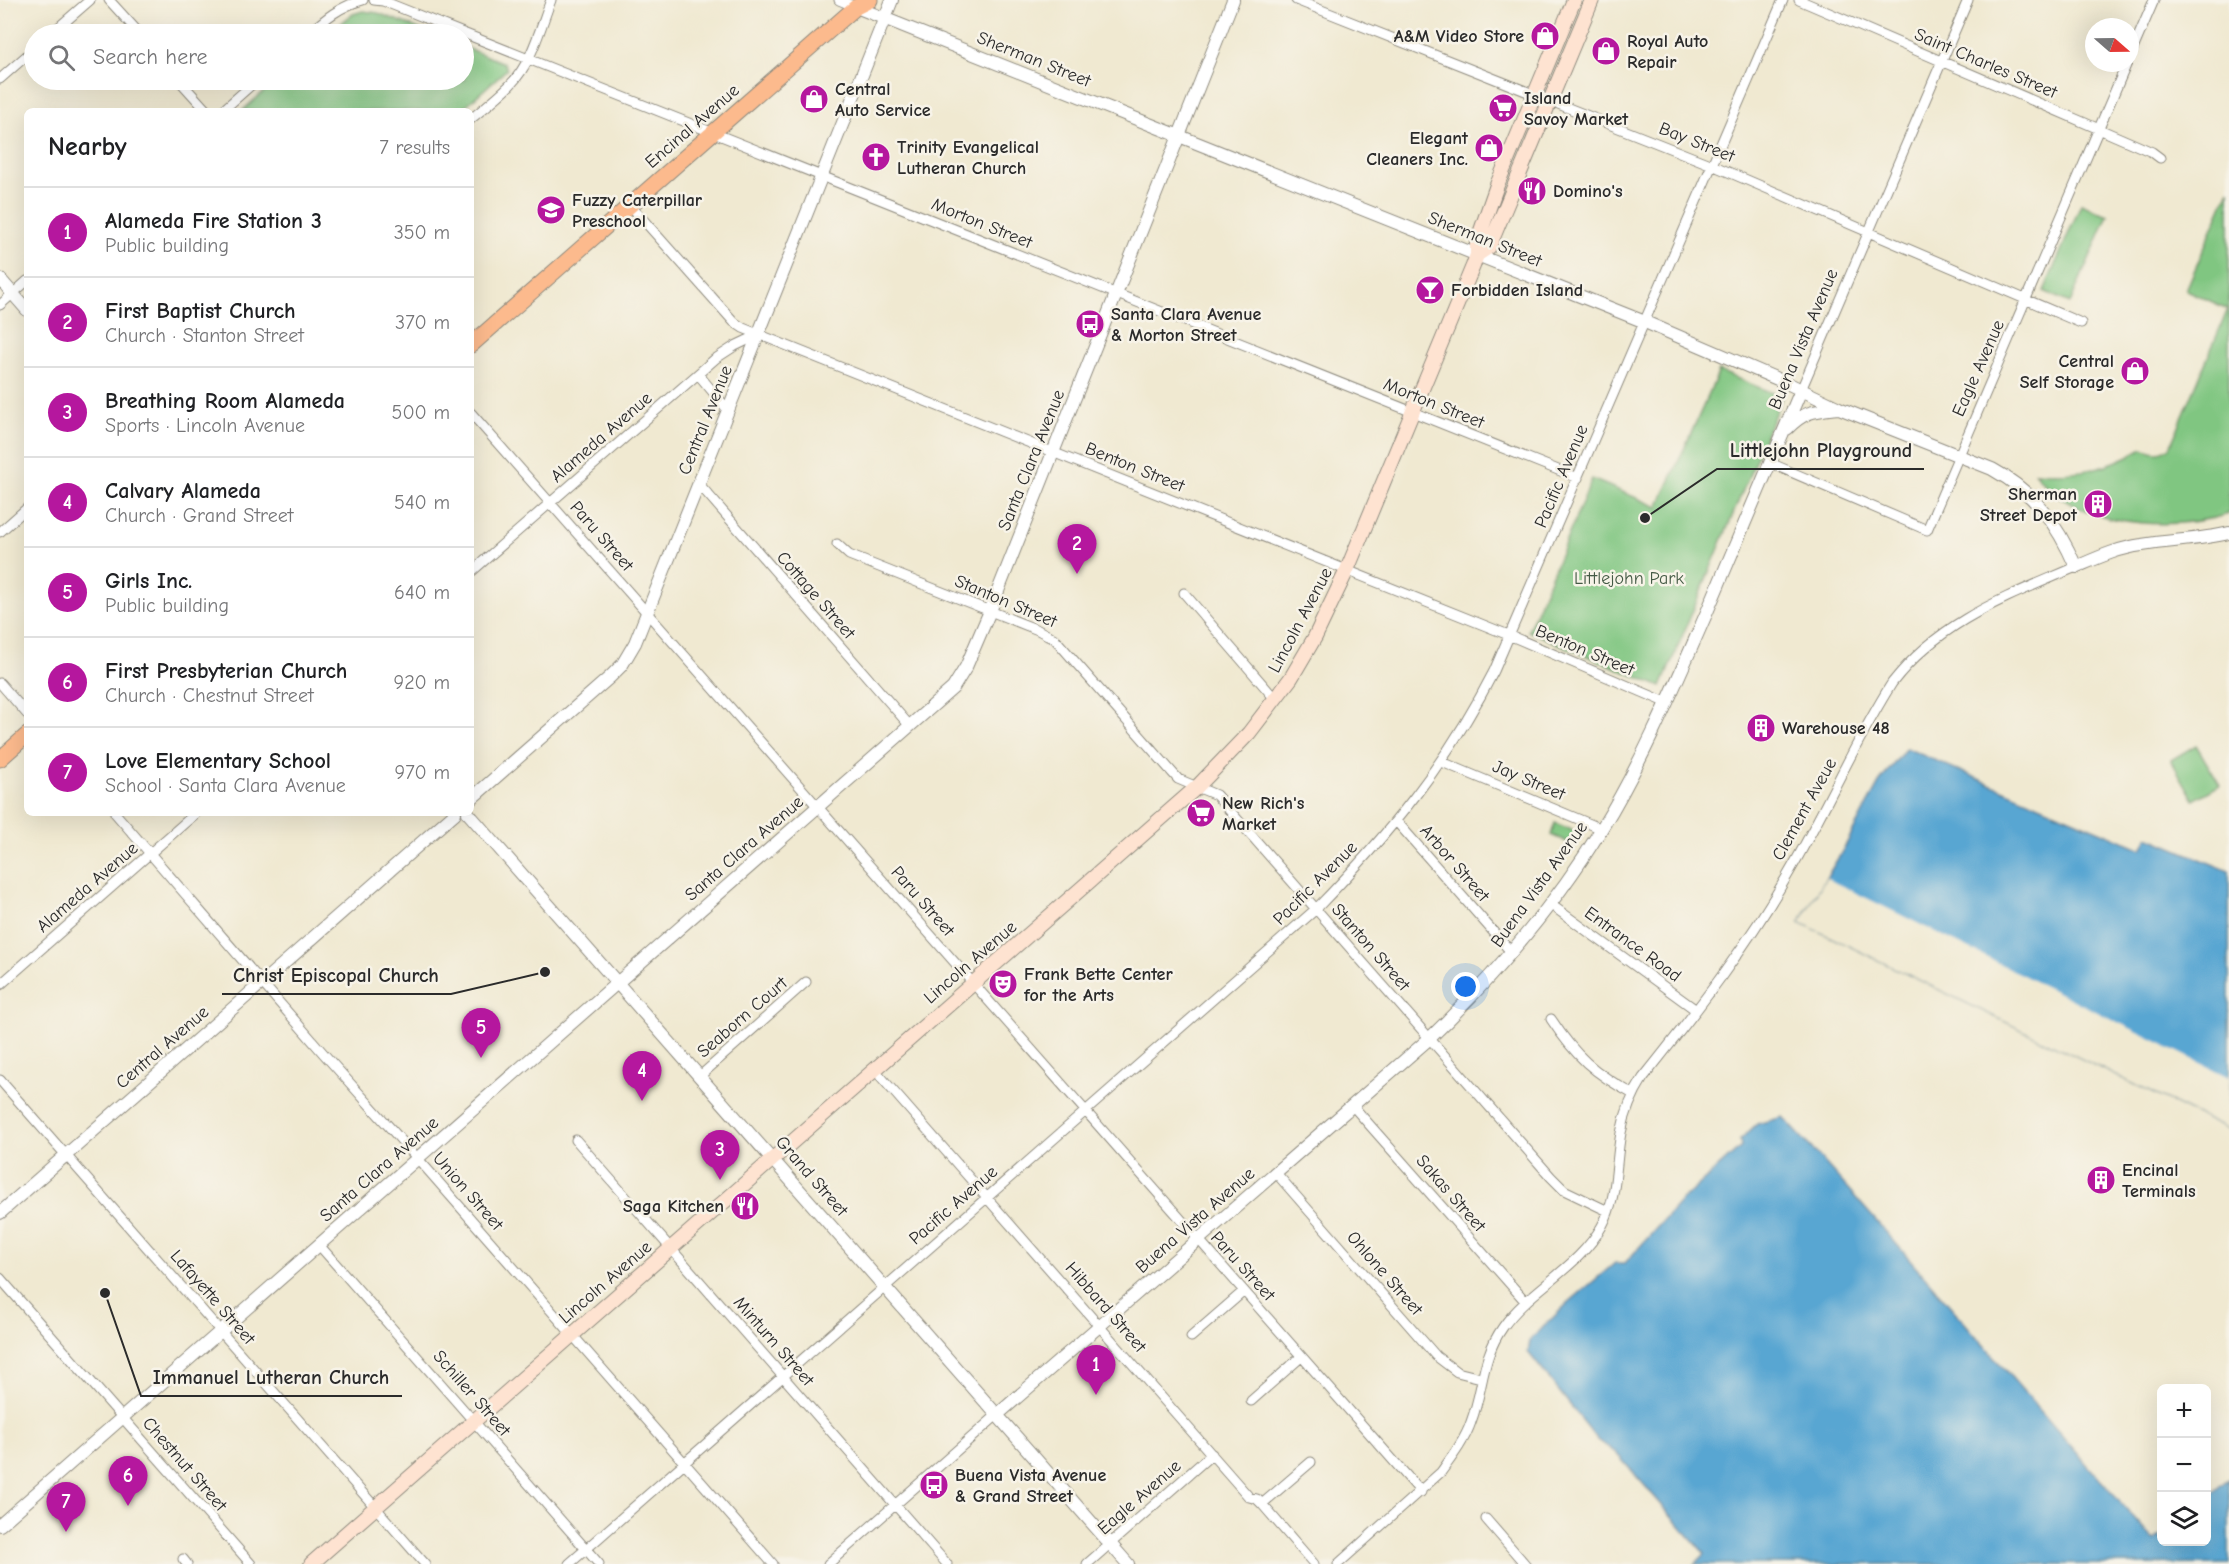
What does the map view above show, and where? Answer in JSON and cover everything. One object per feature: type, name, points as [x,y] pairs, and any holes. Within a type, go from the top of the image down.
[{"type":"main road","name":"Lincoln Avenue","points":[[311,1564],[1197,787],[1249,734],[1276,700],[1315,637],[1347,570],[1477,255],[1477,242],[1497,185],[1574,0]]},
{"type":"main road","name":"Lincoln Avenue","points":[[1477,255],[1489,247],[1592,0]]},
{"type":"main road","name":"Encinal Avenue","points":[[474,342],[862,2]]},
{"type":"main road","points":[[0,759],[24,738]]},
{"type":"street","points":[[62,24],[90,0]]},
{"type":"street","points":[[109,0],[131,24]]},
{"type":"street","points":[[319,24],[333,12],[363,0]]},
{"type":"street","name":"Morton Street","points":[[374,0],[383,1],[440,24]]},
{"type":"street","points":[[474,116],[511,85],[528,59],[551,0]]},
{"type":"street","name":"Sherman Street","points":[[839,0],[862,2],[885,18],[1645,322],[1839,408],[1992,469],[2012,480],[2048,516],[2076,567]]},
{"type":"street","name":"Central Avenue","points":[[474,796],[622,665],[635,643],[892,0]]},
{"type":"street","name":"Santa Clara Avenue","points":[[0,1525],[953,688],[960,679],[990,611],[1233,0]]},
{"type":"street","name":"Bay Street","points":[[1296,0],[1712,165],[2081,323]]},
{"type":"street","name":"Pacific Avenue","points":[[569,1564],[1316,909],[1397,822],[1442,762],[1475,709],[1511,636],[1783,0]]},
{"type":"street","name":"Saint Charles Street","points":[[1799,0],[2152,152],[2160,158]]},
{"type":"street","name":"Buena Vista Avenue","points":[[828,1564],[1430,1038],[1485,983],[1550,904],[1602,829],[1645,751],[1668,703],[1968,0]]},
{"type":"street","points":[[2139,35],[2154,0]]},
{"type":"street","name":"Morton Street","points":[[474,37],[1578,478]]},
{"type":"street","points":[[0,79],[24,58]]},
{"type":"street","name":"Eagle Avenue","points":[[1770,463],[1927,530],[2123,72]]},
{"type":"street","points":[[188,90],[204,108]]},
{"type":"street","points":[[225,108],[246,90]]},
{"type":"street","name":"Benton Street","points":[[630,206],[734,322],[758,335],[1511,636],[1668,703]]},
{"type":"street","points":[[0,279],[24,307]]},
{"type":"street","points":[[0,305],[24,285]]},
{"type":"street","name":"Alameda Avenue","points":[[474,569],[698,374],[735,346],[758,335]]},
{"type":"street","points":[[698,374],[728,410]]},
{"type":"street","points":[[1783,434],[1798,418],[1808,412],[1839,408]]},
{"type":"street","name":"Paru Street","points":[[474,416],[1421,1492]]},
{"type":"street","name":"Cottage Street","points":[[699,484],[910,726]]},
{"type":"street","points":[[0,532],[24,511]]},
{"type":"street","points":[[2076,567],[2115,550],[2229,533]]},
{"type":"street","name":"Stanton Street","points":[[837,544],[849,555],[1038,630],[1055,639],[1178,779],[1216,795],[1564,1190],[1608,1211]]},
{"type":"street","name":"Clement Aveue","points":[[1338,1564],[1421,1492],[1440,1472],[1472,1421],[1481,1378],[1493,1342],[1526,1302],[1591,1243],[1602,1226],[1615,1186],[1621,1132],[1633,1094],[1731,966],[1756,927],[1795,862],[1892,683],[1910,661],[1956,624],[1986,607],[2076,567]]},
{"type":"street","points":[[1184,593],[1276,700]]},
{"type":"street","points":[[0,683],[24,711]]},
{"type":"street","name":"Jay Street","points":[[1442,762],[1602,829]]},
{"type":"street","name":"Union Street","points":[[118,816],[773,1564]]},
{"type":"street","name":"Alameda Avenue","points":[[0,985],[193,816]]},
{"type":"street","name":"Central Avenue","points":[[0,1213],[452,816]]},
{"type":"street","name":"Grand Street","points":[[471,816],[1128,1564]]},
{"type":"street","name":"Arbor Street","points":[[1397,822],[1512,952]]},
{"type":"street","name":"Entrance Road","points":[[1550,904],[1696,1010]]},
{"type":"street","name":"Seaborn Court","points":[[700,1076],[806,982]]},
{"type":"street","points":[[1551,1019],[1565,1040],[1590,1067],[1604,1078],[1633,1094]]},
{"type":"street","name":"Hibbard Street","points":[[874,1069],[1249,1497],[1257,1499],[1262,1504],[1314,1564]]},
{"type":"street","name":"Lafayette Street","points":[[0,1080],[425,1564]]},
{"type":"street","name":"Sakas Street","points":[[1352,1105],[1526,1302]]},
{"type":"street","name":"Minturn Street","points":[[576,1140],[947,1564]]},
{"type":"street","name":"Ohlone Street","points":[[1276,1173],[1436,1356],[1457,1372],[1481,1378]]},
{"type":"street","name":"Schiller Street","points":[[319,1245],[599,1564]]},
{"type":"street","name":"Chestnut Street","points":[[0,1278],[251,1564]]},
{"type":"street","points":[[1191,1336],[1244,1291]]},
{"type":"street","points":[[1251,1401],[1302,1357]]},
{"type":"street","name":"Eagle Avenue","points":[[1087,1564],[1212,1454]]},
{"type":"street","points":[[1262,1504],[1311,1462]]},
{"type":"street","points":[[1486,1519],[1526,1564]]},
{"type":"green space","points":[[363,11],[378,13],[406,24],[340,24],[353,14]]},
{"type":"green space","points":[[474,51],[504,63],[507,69],[463,108],[245,108],[266,90],[474,90]]},
{"type":"green space","points":[[2229,190],[2229,514],[2208,519],[2162,524],[2115,519],[2071,504],[2050,490],[2034,472],[2077,472],[2103,466],[2143,448],[2157,452],[2170,447],[2228,309],[2186,290]]},
{"type":"green space","points":[[2081,204],[2108,215],[2070,303],[2044,291]]},
{"type":"green space","name":"Littlejohn Park","points":[[1719,371],[1782,397],[1661,687],[1528,631],[1592,479],[1658,507]]},
{"type":"green space","points":[[2196,745],[2220,785],[2194,800],[2171,760]]},
{"type":"green space","points":[[1555,823],[1579,833],[1572,844],[1551,835]]},
{"type":"water","points":[[1906,748],[2142,849],[2148,837],[2229,871],[2229,1130],[1800,922],[1843,850],[1879,783]]},
{"type":"water","points":[[1783,1117],[2154,1540],[2157,1538],[2157,1546],[2211,1546],[2211,1495],[2229,1479],[2229,1564],[1695,1564],[1705,1554],[1616,1453],[1598,1440],[1528,1352],[1530,1340],[1568,1303],[1615,1263],[1625,1263],[1681,1201],[1741,1147],[1740,1140],[1757,1124]]},
{"type":"pier","points":[[1826,878],[2229,1077],[2229,1130],[1800,922]]},
{"type":"place","name":"A&M Video Store","points":[[1545,36]]},
{"type":"place","name":"Royal Auto Repair","points":[[1606,51]]},
{"type":"place","name":"Central Auto Service","points":[[814,99]]},
{"type":"place","name":"Island Savoy Market","points":[[1503,108]]},
{"type":"place","name":"Elegant Cleaners Inc.","points":[[1489,148]]},
{"type":"place","name":"Trinity Evangelical Lutheran Church","points":[[876,157]]},
{"type":"place","name":"Domino's","points":[[1532,191]]},
{"type":"place","name":"Fuzzy Caterpillar Preschool","points":[[551,210]]},
{"type":"place","name":"Forbidden Island","points":[[1430,290]]},
{"type":"place","name":"Santa Clara Avenue & Morton Street","points":[[1090,324]]},
{"type":"place","name":"Central Self Storage","points":[[2135,371]]},
{"type":"place","name":"Sherman Street Depot","points":[[2098,504]]},
{"type":"place","name":"Littlejohn Playground","points":[[1645,518]]},
{"type":"place","name":"First Baptist Church","points":[[1077,574]]},
{"type":"place","name":"Warehouse 48","points":[[1761,728]]},
{"type":"place","name":"New Rich's Market","points":[[1201,813]]},
{"type":"place","name":"Christ Episcopal Church","points":[[545,972]]},
{"type":"place","name":"Frank Bette Center for the Arts","points":[[1003,984]]},
{"type":"place","name":"Girls Inc.","points":[[481,1058]]},
{"type":"place","name":"Calvary Alameda","points":[[642,1101]]},
{"type":"place","name":"Breathing Room Alameda","points":[[720,1180]]},
{"type":"place","name":"Encinal Terminals","points":[[2101,1180]]},
{"type":"place","name":"Saga Kitchen","points":[[745,1206]]},
{"type":"place","name":"Immanuel Lutheran Church","points":[[105,1293]]},
{"type":"place","name":"Alameda Fire Station 3","points":[[1096,1395]]},
{"type":"place","name":"Buena Vista Avenue & Grand Street","points":[[934,1485]]},
{"type":"place","name":"First Presbyterian Church","points":[[128,1506]]},
{"type":"place","name":"Love Elementary School","points":[[66,1532]]}]
